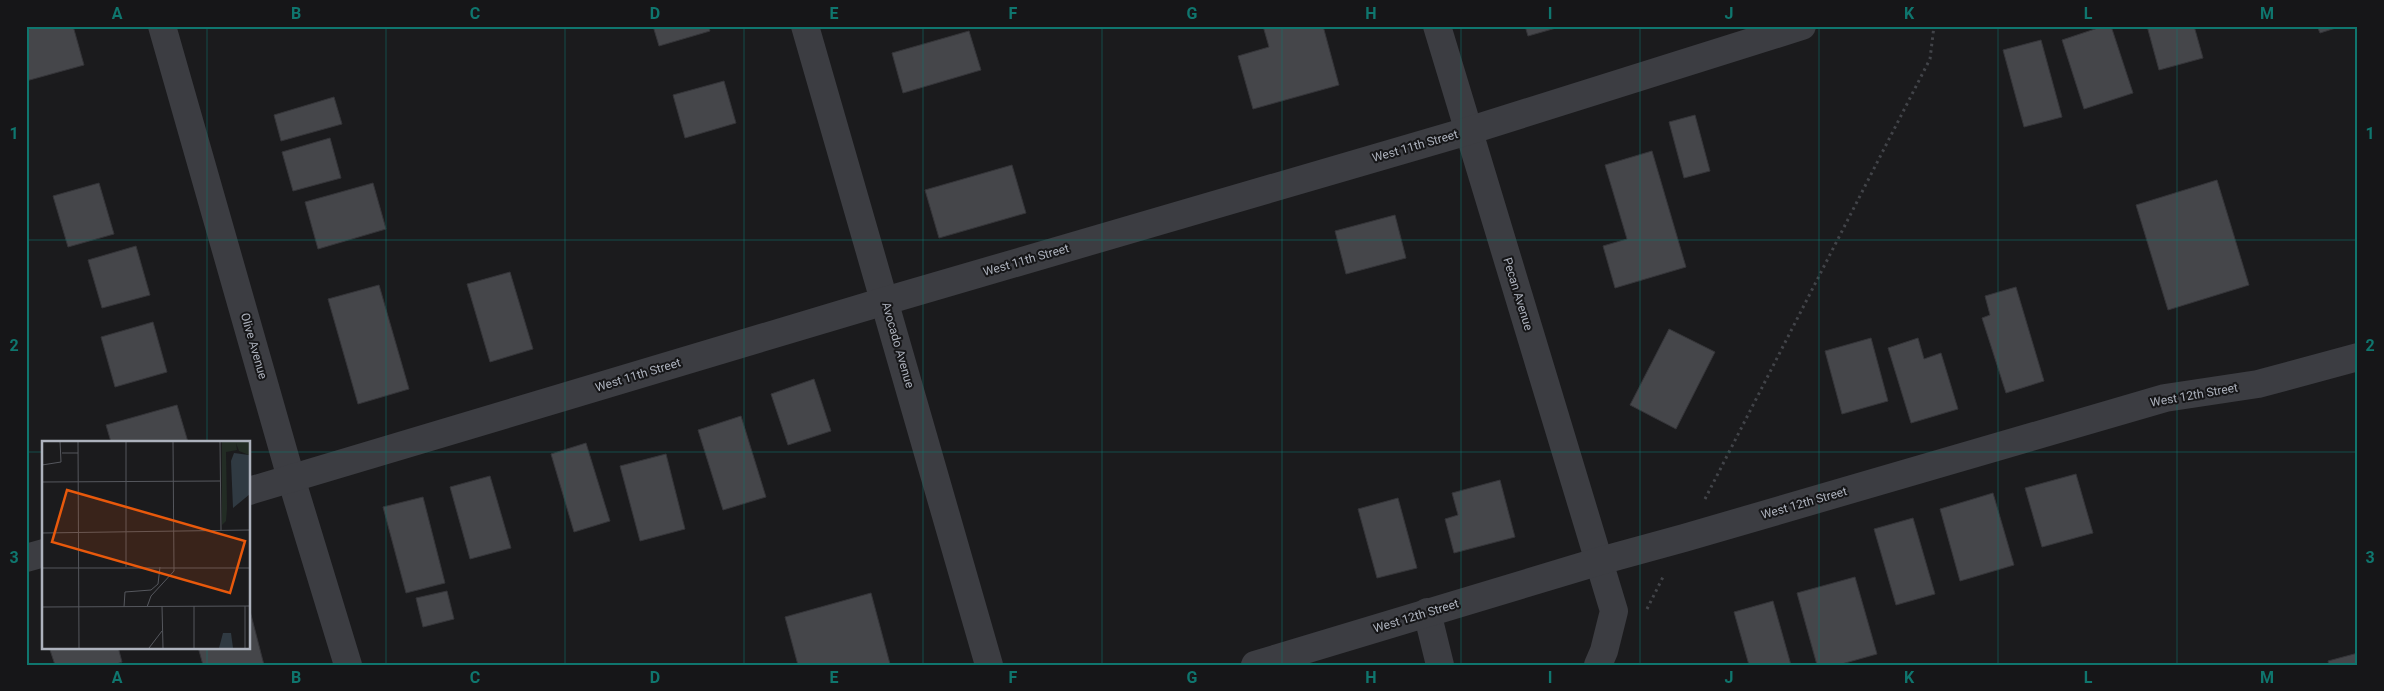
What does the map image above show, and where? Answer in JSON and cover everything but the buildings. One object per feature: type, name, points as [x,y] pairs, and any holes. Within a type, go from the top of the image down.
[{"type":"street","name":"Olive Avenue","points":[[162,26],[292,478],[348,665]]},
{"type":"street","name":"Avocado Avenue","points":[[805,26],[989,665]]},
{"type":"street","name":"Pecan Avenue","points":[[1437,26],[1614,611],[1604,652],[1598,665]]},
{"type":"street","name":"West 11th Street","points":[[250,491],[885,301],[1468,131],[1802,26]]},
{"type":"street","name":"West 12th Street","points":[[1255,665],[1600,561],[2165,398],[2258,384],[2358,357]]},
{"type":"street","points":[[26,558],[42,554]]},
{"type":"street","points":[[1427,612],[1440,665]]},
{"type":"path","points":[[1644,614],[1930,59],[1934,26]]}]
